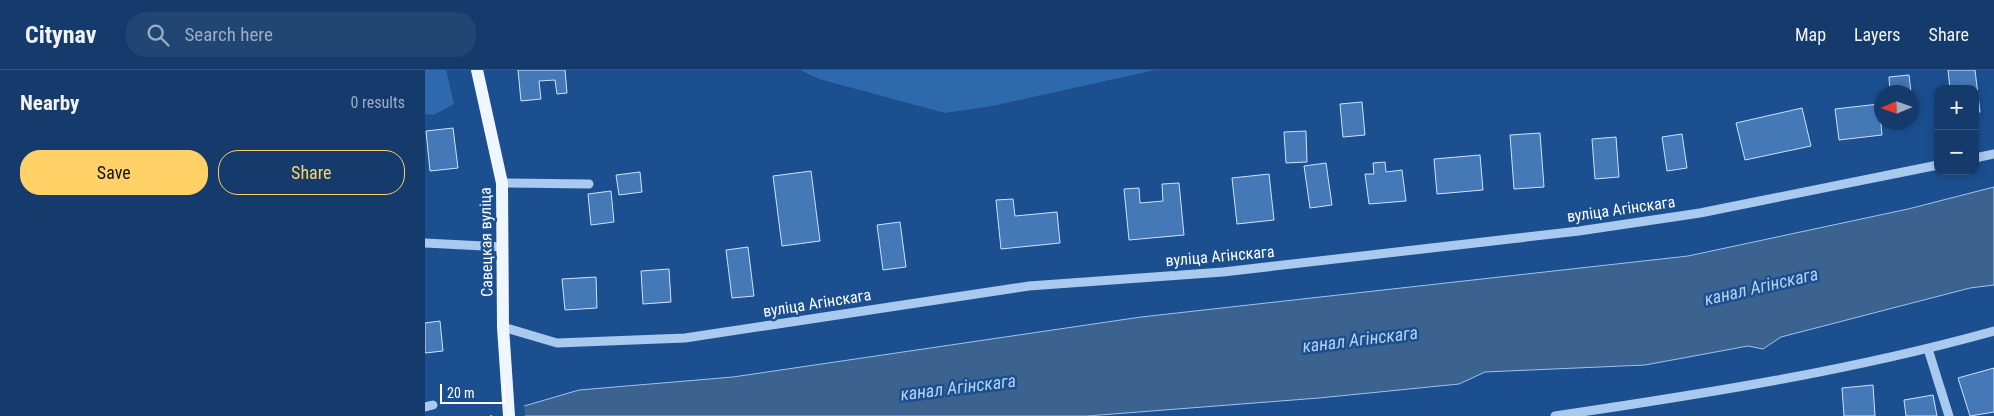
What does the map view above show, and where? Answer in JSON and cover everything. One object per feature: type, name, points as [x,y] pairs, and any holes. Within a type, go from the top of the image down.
[{"type":"main road","name":"Савецкая вуліца","points":[[477,70],[502,183],[503,327],[509,416]]},
{"type":"street","points":[[1979,157],[1994,154]]},
{"type":"street","name":"вуліца Агінскага","points":[[503,327],[557,343],[685,338],[1029,286],[1223,272],[1579,231],[1700,213],[1934,166]]},
{"type":"street","points":[[502,183],[589,184]]},
{"type":"street","points":[[425,244],[503,247]]},
{"type":"street","points":[[1555,416],[1742,388],[1928,350],[1994,331]]},
{"type":"street","points":[[1928,350],[1949,416]]},
{"type":"shaded area","points":[[425,70],[446,70],[454,104],[434,115],[425,114]]},
{"type":"shaded area","points":[[800,70],[1155,70],[992,106],[945,113],[819,79]]},
{"type":"water","name":"канал Агінскага","points":[[1994,187],[1994,285],[1970,288],[1781,337],[1763,349],[1748,346],[1645,365],[1485,372],[1459,384],[1319,398],[1087,416],[490,416],[579,390],[733,377],[1141,317],[1688,256],[1908,209]]},
{"type":"pier","points":[[524,403],[525,416],[492,416],[492,413]]},
{"type":"building","points":[[518,70],[565,70],[567,93],[557,94],[555,80],[539,81],[541,99],[521,101]]},
{"type":"building","points":[[1948,70],[1975,70],[1977,85],[1950,85]]},
{"type":"building","points":[[1909,75],[1910,85],[1890,85],[1889,77]]},
{"type":"building","points":[[1362,102],[1365,135],[1343,137],[1340,104]]},
{"type":"building","points":[[1874,105],[1874,130],[1882,130],[1882,135],[1839,140],[1835,109]]},
{"type":"building","points":[[1802,108],[1811,146],[1745,160],[1736,123]]},
{"type":"building","points":[[453,128],[458,168],[430,171],[426,131]]},
{"type":"building","points":[[1306,131],[1307,162],[1286,163],[1284,132]]},
{"type":"building","points":[[1540,133],[1544,187],[1514,189],[1510,135]]},
{"type":"building","points":[[1682,134],[1687,168],[1667,171],[1662,137]]},
{"type":"building","points":[[1616,137],[1619,177],[1595,179],[1592,139]]},
{"type":"building","points":[[1480,155],[1483,190],[1437,194],[1434,159]]},
{"type":"building","points":[[1385,162],[1386,172],[1402,170],[1406,201],[1369,204],[1365,174],[1374,174],[1373,163]]},
{"type":"building","points":[[1326,163],[1332,205],[1310,208],[1304,166]]},
{"type":"building","points":[[811,171],[820,241],[782,246],[773,176]]},
{"type":"building","points":[[640,172],[642,192],[619,195],[616,175]]},
{"type":"building","points":[[1269,174],[1274,220],[1237,224],[1232,178]]},
{"type":"building","points":[[1179,183],[1184,235],[1129,240],[1124,189],[1139,188],[1140,203],[1163,201],[1162,184]]},
{"type":"building","points":[[611,191],[614,222],[591,225],[588,194]]},
{"type":"building","points":[[1013,199],[1015,216],[1057,212],[1060,243],[1001,249],[996,200]]},
{"type":"building","points":[[900,222],[906,267],[883,270],[877,225]]},
{"type":"building","points":[[748,247],[754,296],[732,298],[726,250]]},
{"type":"building","points":[[669,269],[671,302],[643,304],[641,271]]},
{"type":"building","points":[[596,277],[597,308],[565,310],[562,279]]},
{"type":"building","points":[[440,321],[443,351],[425,353],[425,323]]},
{"type":"building","points":[[1994,368],[1994,412],[1970,416],[1958,378]]},
{"type":"building","points":[[1873,385],[1875,416],[1844,416],[1842,388]]},
{"type":"building","points":[[1933,395],[1937,416],[1906,416],[1904,400]]}]
